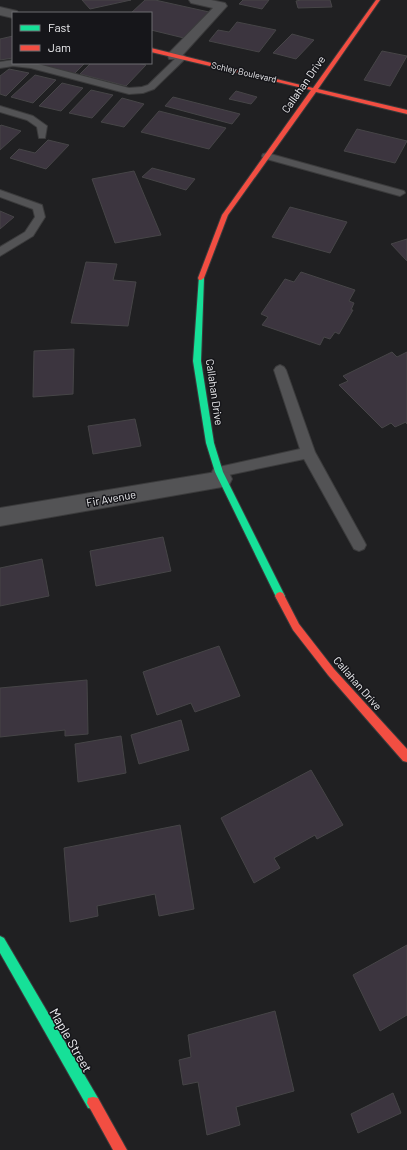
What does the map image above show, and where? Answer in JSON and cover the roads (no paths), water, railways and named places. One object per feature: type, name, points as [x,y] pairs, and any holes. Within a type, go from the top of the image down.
[{"type":"street","points":[[195,0],[224,3]]},
{"type":"street","name":"Callahan Drive","points":[[378,0],[225,215],[201,279],[197,361],[210,443],[220,475],[296,627],[331,672],[407,757]]},
{"type":"street","points":[[178,56],[224,3]]},
{"type":"street","points":[[0,11],[12,14]]},
{"type":"street","name":"Schley Boulevard","points":[[152,50],[407,112]]},
{"type":"street","name":"Fir Avenue","points":[[0,517],[220,475]]},
{"type":"street","name":"Maple Street","points":[[0,942],[120,1150]]},
{"type":"lane","points":[[22,64],[129,91],[143,90],[151,87],[178,56]]},
{"type":"lane","points":[[0,65],[12,63]]},
{"type":"lane","points":[[0,109],[36,121],[42,126],[42,136]]},
{"type":"lane","points":[[267,156],[400,193]]},
{"type":"lane","points":[[0,193],[38,207],[40,217],[29,234],[0,252]]},
{"type":"lane","points":[[280,370],[308,453],[359,546]]},
{"type":"lane","points":[[220,475],[308,453]]}]
